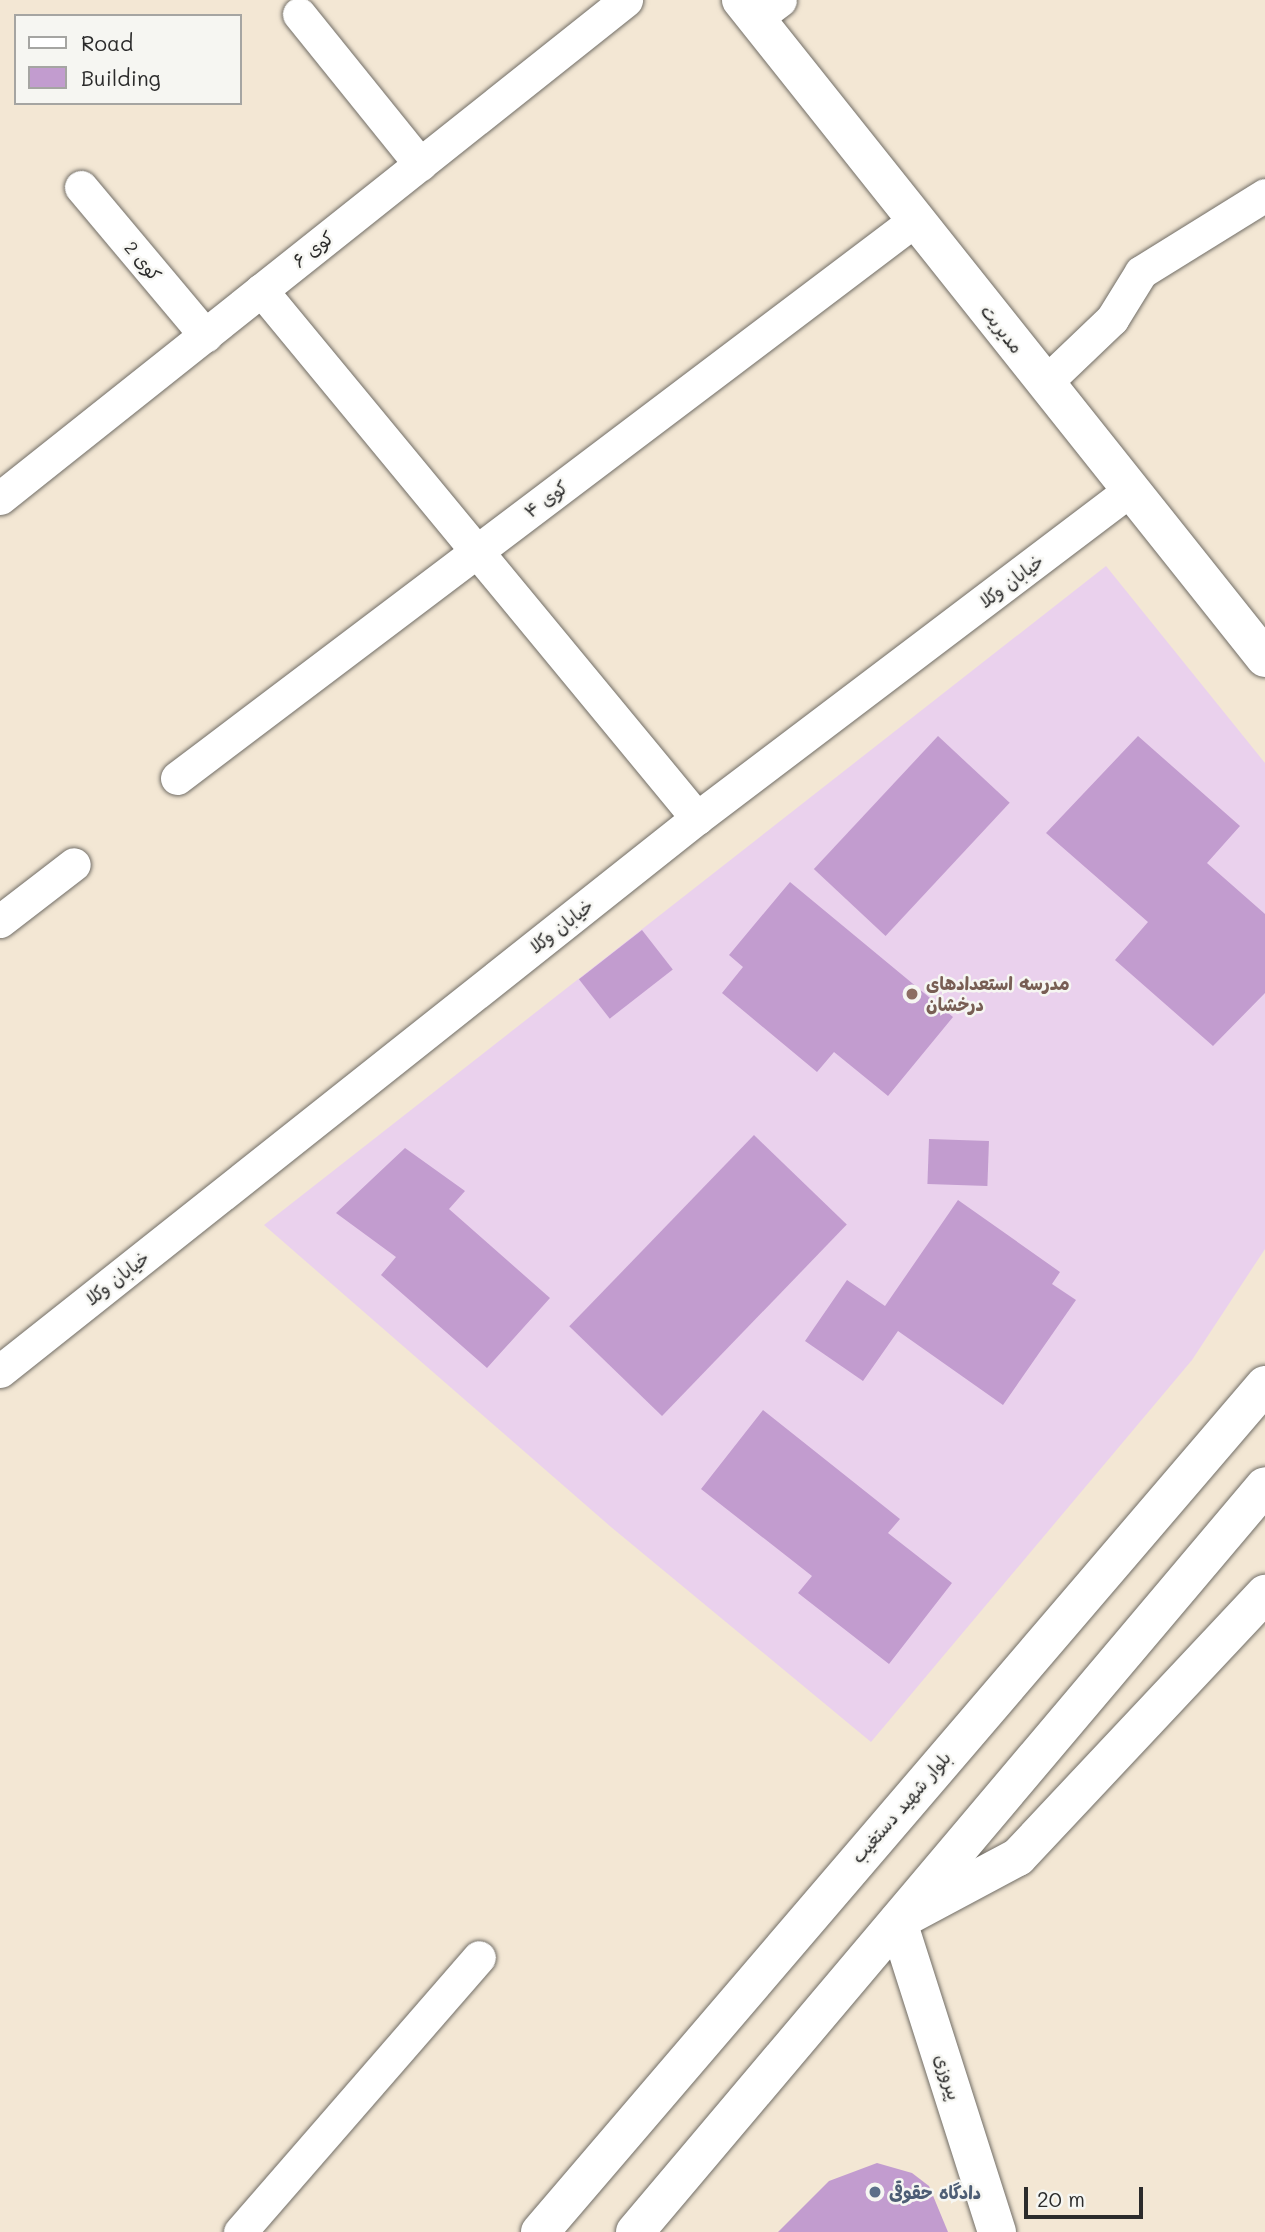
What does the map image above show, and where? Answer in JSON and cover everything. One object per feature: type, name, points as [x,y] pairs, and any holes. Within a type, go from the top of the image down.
[{"type":"main road","name":"مدیریت","points":[[759,6],[915,219],[1265,658]]},
{"type":"main road","name":"بلوار شهید دستغیب","points":[[540,2232],[1265,1385]]},
{"type":"main road","points":[[635,2232],[1265,1486]]},
{"type":"main road","points":[[898,1921],[1018,1857],[1265,1594]]},
{"type":"main road","name":"پیروزی","points":[[898,1921],[997,2232]]},
{"type":"street","name":"کوی ۶","points":[[0,498],[626,0]]},
{"type":"street","points":[[299,14],[420,164]]},
{"type":"street","name":"کوی 2","points":[[81,187],[206,336]]},
{"type":"street","points":[[1045,383],[1112,319],[1142,272],[1265,195]]},
{"type":"street","name":"کوی ۴","points":[[177,778],[915,219]]},
{"type":"street","points":[[261,290],[697,818]]},
{"type":"street","name":"خیابان وکلا","points":[[0,1371],[697,818],[1130,491]]},
{"type":"street","points":[[0,921],[74,864]]},
{"type":"street","points":[[240,2232],[479,1957]]},
{"type":"shaded area","name":"مدرسه استعدادهای درخشان","points":[[1106,566],[1265,763],[1265,1249],[1192,1360],[871,1742],[611,1527],[264,1225]]},
{"type":"building","points":[[938,736],[1010,803],[886,936],[814,869]]},
{"type":"building","points":[[1138,736],[1240,826],[1207,863],[1265,914],[1265,993],[1213,1046],[1115,960],[1148,922],[1046,833]]},
{"type":"building","points":[[790,882],[953,1017],[888,1096],[834,1052],[817,1072],[722,993],[743,967],[729,955]]},
{"type":"building","points":[[642,930],[673,969],[610,1019],[579,979]]},
{"type":"building","points":[[754,1135],[847,1225],[662,1416],[569,1326]]},
{"type":"building","points":[[929,1139],[989,1141],[987,1186],[927,1184]]},
{"type":"building","points":[[405,1148],[465,1191],[449,1209],[550,1298],[487,1368],[381,1275],[396,1257],[336,1213]]},
{"type":"building","points":[[958,1200],[1060,1272],[1052,1284],[1076,1300],[1003,1405],[898,1331],[863,1381],[805,1341],[847,1280],[885,1306]]},
{"type":"building","points":[[763,1410],[900,1519],[888,1533],[952,1583],[889,1664],[798,1593],[812,1576],[701,1489]]},
{"type":"building","name":"دادگاه حقوقی","points":[[877,2163],[912,2173],[929,2186],[948,2232],[778,2232],[829,2181]]},
{"type":"place","name":"مدرسه استعدادهای درخشان","points":[[912,994]]},
{"type":"place","name":"دادگاه حقوقی","points":[[875,2192]]}]
